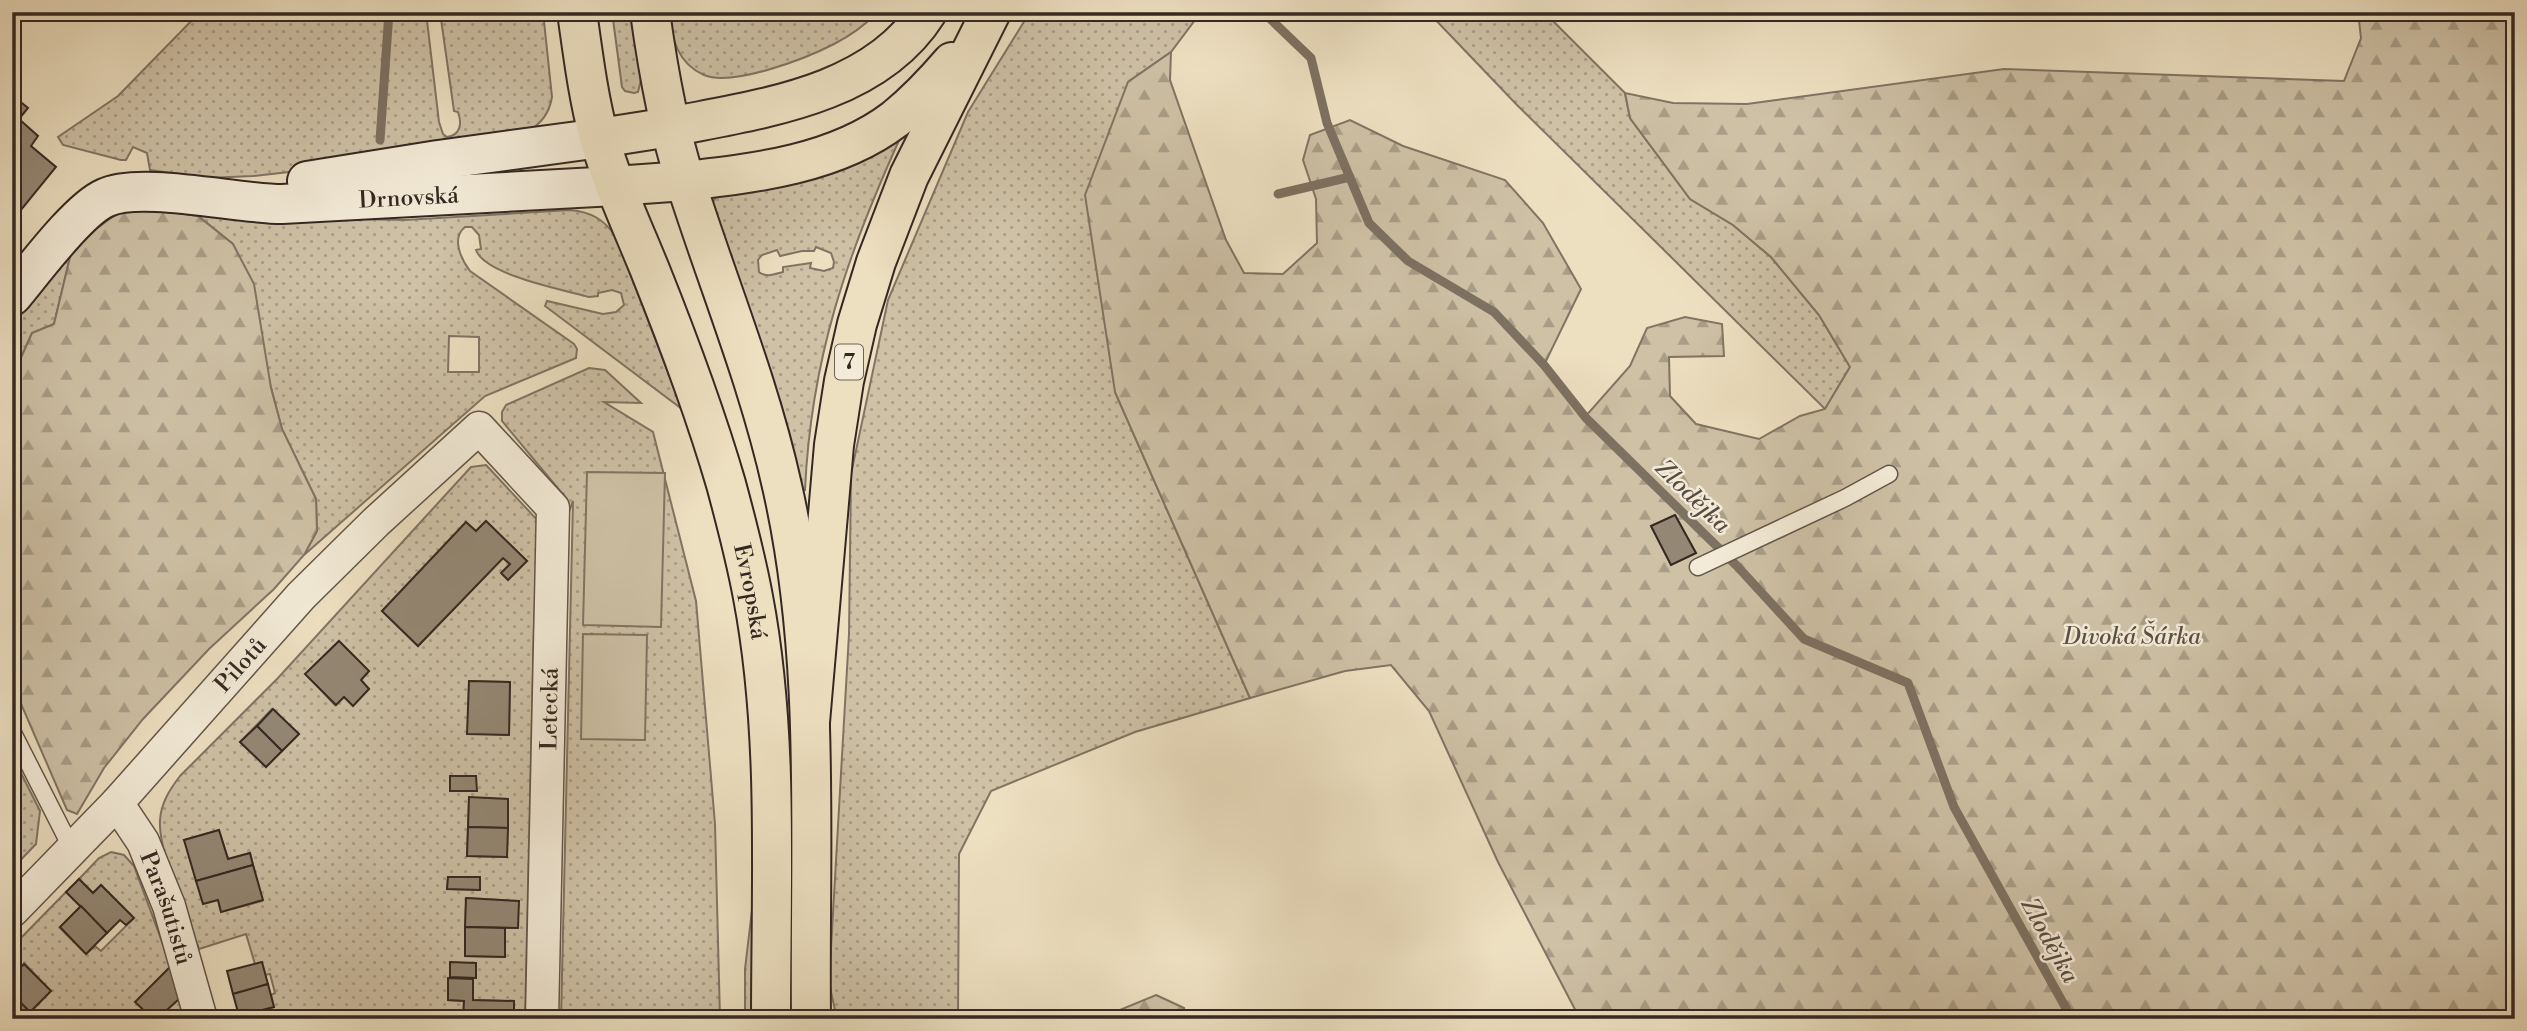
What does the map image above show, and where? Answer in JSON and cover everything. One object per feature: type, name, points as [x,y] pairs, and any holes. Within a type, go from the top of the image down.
[{"type":"main road","name":"Evropská","points":[[578,12],[586,79],[600,138],[615,186],[679,345],[700,405],[725,484],[753,598],[770,762],[771,1019]]},
{"type":"main road","name":"Evropská","points":[[650,12],[670,127],[685,181],[760,404],[782,486],[800,596],[810,722],[811,1019]]},
{"type":"main road","points":[[600,138],[670,127],[792,100],[843,81],[865,70],[893,50],[927,12]]},
{"type":"main road","points":[[615,186],[746,174],[778,168],[833,151],[875,132],[893,120],[932,85],[986,19]]},
{"type":"main road","name":"7","points":[[810,722],[834,445],[844,381],[857,324],[876,262],[909,176],[986,19]]},
{"type":"main road","name":"Drnovská","points":[[201,197],[600,138]]},
{"type":"main road","name":"Drnovská","points":[[12,296],[93,205],[118,193],[136,191],[282,204],[615,186]]},
{"type":"street","name":"Pilotů","points":[[12,911],[117,803],[301,596],[376,522],[479,428]]},
{"type":"street","name":"Letecká","points":[[479,428],[553,508],[542,1019]]},
{"type":"street","name":"Parašutistů","points":[[117,803],[143,842],[169,906],[201,1019]]},
{"type":"lane","points":[[1704,564],[1845,498],[1889,474]]},
{"type":"lane","points":[[12,731],[72,849]]},
{"type":"green space","points":[[200,12],[426,12],[439,122],[443,134],[447,137],[458,131],[460,120],[458,112],[454,111],[440,12],[543,12],[551,103],[544,117],[528,132],[307,170],[253,176],[207,178],[150,170],[147,153],[133,147],[126,160],[121,160],[63,145],[58,137],[118,96]]},
{"type":"green space","points":[[612,12],[631,12],[641,80],[638,92],[625,91],[622,87]]},
{"type":"green space","points":[[669,12],[878,12],[846,37],[806,56],[751,74],[717,78],[695,70],[682,57],[674,40]]},
{"type":"green space","points":[[1030,12],[1201,12],[1171,52],[1128,82],[1115,392],[1250,698],[1135,732],[991,791],[959,854],[958,1019],[837,1019],[829,983],[849,634],[851,474],[888,300],[968,112]]},
{"type":"green space","points":[[1428,12],[1544,12],[1625,93],[1630,118],[1690,199],[1733,225],[1771,257],[1819,315],[1850,367],[1825,409],[1517,105]]},
{"type":"green space","name":"Divoká Šárka","points":[[2358,12],[2515,12],[2515,1019],[1580,1019],[1498,862],[1429,711],[1391,665],[1345,671],[1250,698],[1115,392],[1085,195],[1128,82],[1171,52],[1170,80],[1226,240],[1244,273],[1283,274],[1317,243],[1316,199],[1303,160],[1310,135],[1350,120],[1403,146],[1505,180],[1543,223],[1581,289],[1544,365],[1585,417],[1630,366],[1647,328],[1685,317],[1722,324],[1724,356],[1669,357],[1670,396],[1696,424],[1759,439],[1800,416],[1825,409],[1850,367],[1819,315],[1771,257],[1733,225],[1690,199],[1630,118],[1625,93],[1673,103],[1747,104],[2004,69],[2344,81],[2361,38]],"holes":[[[1675,515],[1696,553],[1671,565],[1651,526]]]},
{"type":"green space","points":[[901,136],[864,223],[835,308],[815,396],[805,490],[801,490],[713,202],[723,193]],"holes":[[[816,247],[831,253],[833,268],[824,271],[810,268],[811,263],[783,267],[783,272],[771,275],[759,272],[758,260],[762,255],[777,250],[780,256],[814,251]]]},
{"type":"green space","points":[[144,208],[198,216],[233,244],[254,284],[271,388],[282,429],[316,499],[317,531],[304,555],[274,589],[209,649],[143,719],[104,768],[77,814],[67,810],[12,683],[12,378],[32,333],[54,324],[71,253],[119,212]]},
{"type":"green space","points":[[570,210],[602,221],[616,237],[682,409],[545,306],[547,301],[603,314],[616,312],[624,305],[621,293],[612,290],[589,297],[509,274],[482,259],[476,250],[481,249],[479,235],[472,227],[465,227],[458,243],[463,261],[470,271],[574,344],[577,349],[576,358],[485,396],[304,555],[317,531],[316,499],[282,429],[233,244],[198,216],[405,220]],"holes":[[[449,336],[479,337],[479,372],[448,372]]]},
{"type":"green space","points":[[71,253],[54,324],[32,333],[12,378],[12,322]]},
{"type":"green space","points":[[589,368],[605,370],[641,403],[604,402],[653,432],[696,601],[715,824],[720,1019],[561,1019],[573,501],[570,509],[566,498],[502,421],[502,412],[506,405]]},
{"type":"green space","points":[[486,465],[540,523],[534,621],[525,1019],[514,1019],[514,1001],[473,1000],[473,979],[449,978],[448,1000],[464,1001],[463,1019],[239,1019],[239,1016],[274,1007],[271,995],[275,993],[270,974],[265,975],[255,964],[246,934],[199,949],[174,884],[164,849],[160,820],[164,802],[180,776],[278,678],[471,467]],"holes":[[[486,521],[527,561],[502,573],[510,564],[503,558],[418,646],[382,611],[466,523],[476,531]],[[339,641],[369,671],[361,680],[369,689],[353,705],[344,697],[335,705],[306,674]],[[469,681],[510,682],[509,735],[468,733]],[[272,709],[299,734],[266,767],[240,742]],[[476,776],[476,791],[450,791],[450,777]],[[469,798],[508,799],[507,857],[467,856]],[[219,830],[228,859],[250,853],[262,901],[221,912],[218,900],[184,840]],[[448,877],[479,877],[479,890],[447,889]],[[466,898],[518,901],[518,928],[505,928],[505,957],[465,956]]]},
{"type":"green space","points":[[587,472],[665,473],[661,627],[583,625]]},
{"type":"green space","points":[[583,634],[647,635],[645,740],[581,739]]},
{"type":"green space","points":[[12,755],[40,811],[36,844],[12,869]]},
{"type":"green space","points":[[111,852],[124,855],[134,866],[171,966],[136,1002],[153,1019],[24,1019],[51,991],[25,964],[12,976],[12,947],[66,892],[81,906],[60,928],[86,954],[95,946],[101,951],[133,919],[101,885],[93,893],[79,879],[99,858]]},
{"type":"green space","points":[[752,910],[752,1019],[745,1019],[745,969]]},
{"type":"green space","points":[[1156,995],[1184,1008],[1185,1019],[1098,1019]]},
{"type":"green space","points":[[179,999],[183,1019],[157,1019]]},
{"type":"building","points":[[12,95],[28,108],[19,119],[38,136],[31,146],[56,167],[12,221]]},
{"type":"building","points":[[1675,515],[1696,553],[1671,565],[1651,526]]},
{"type":"building","points":[[486,521],[527,561],[508,580],[501,573],[510,564],[503,558],[418,646],[382,611],[466,522],[476,531]]},
{"type":"building","points":[[339,641],[369,671],[361,680],[369,689],[353,706],[344,697],[336,705],[305,674]]},
{"type":"building","points":[[469,681],[510,682],[509,735],[467,734]]},
{"type":"building","points":[[273,709],[299,734],[282,751],[257,726]]},
{"type":"building","points":[[257,726],[282,751],[266,767],[240,742]]},
{"type":"building","points":[[450,776],[476,776],[477,791],[450,791]]},
{"type":"building","points":[[469,797],[508,799],[508,828],[468,827]]},
{"type":"building","points":[[468,827],[508,828],[507,857],[467,856]]},
{"type":"building","points":[[219,830],[228,859],[250,853],[253,865],[196,881],[184,840]]},
{"type":"building","points":[[253,865],[263,900],[221,912],[218,900],[203,904],[196,881]]},
{"type":"building","points":[[448,877],[480,877],[480,890],[447,889]]},
{"type":"building","points":[[79,879],[93,893],[101,885],[134,918],[126,925],[120,920],[107,933],[66,892]]},
{"type":"building","points":[[466,898],[519,901],[518,928],[465,927]]},
{"type":"building","points":[[81,906],[107,933],[86,954],[60,927]]},
{"type":"building","points":[[465,927],[505,928],[505,957],[465,956]]},
{"type":"building","points":[[262,962],[268,984],[233,994],[227,971]]},
{"type":"building","points":[[450,962],[476,963],[476,978],[450,977]]},
{"type":"building","points":[[24,964],[51,991],[30,1012],[12,994],[12,976]]},
{"type":"building","points":[[171,966],[179,999],[157,1019],[153,1019],[135,1002]]},
{"type":"building","points":[[448,978],[473,979],[473,1000],[514,1001],[514,1019],[463,1019],[464,1001],[448,1000]]},
{"type":"building","points":[[268,984],[274,1007],[239,1016],[233,994]]},
{"type":"building","points":[[12,994],[30,1012],[24,1019],[12,1019]]},
{"type":"waterway","points":[[380,140],[389,12]]},
{"type":"waterway","name":"Zlodějka","points":[[1263,12],[1311,58],[1327,123],[1369,223],[1408,261],[1494,312],[1544,365],[1586,418],[1737,566],[1804,639],[1908,683],[1954,807],[2072,1019]]},
{"type":"waterway","points":[[1278,194],[1350,177]]}]
